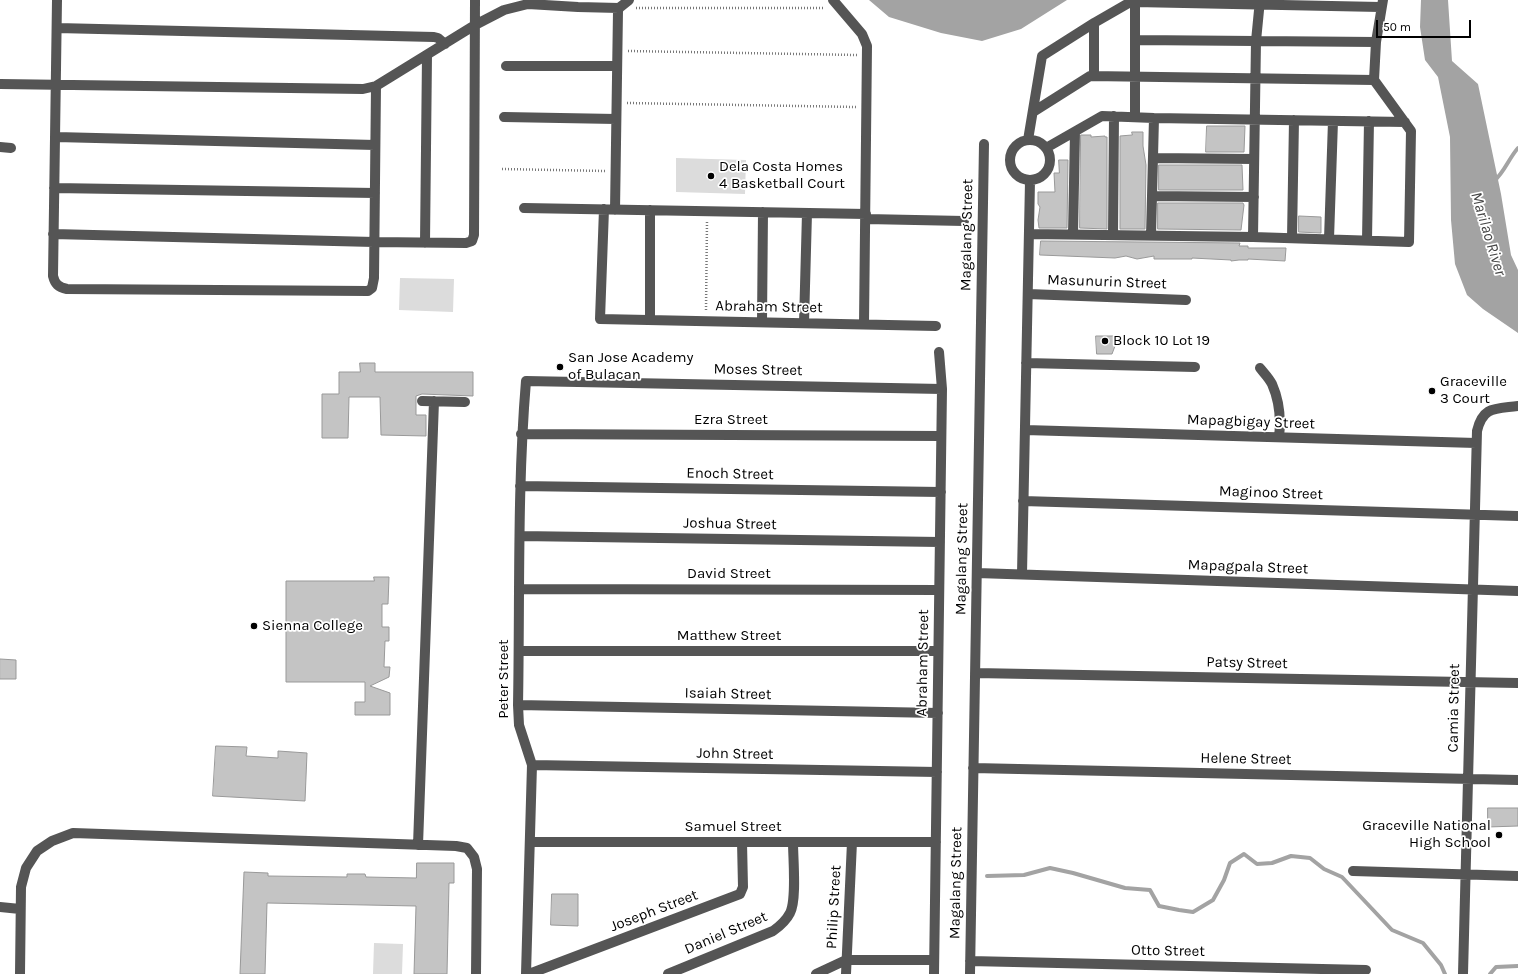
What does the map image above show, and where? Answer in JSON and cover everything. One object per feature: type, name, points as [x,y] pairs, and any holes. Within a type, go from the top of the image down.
[{"type":"street","points":[[57,0],[57,84],[53,234],[54,281],[57,285],[67,289],[368,291],[372,288],[374,283],[376,86]]},
{"type":"street","points":[[53,234],[424,243],[466,243],[472,241],[474,235],[475,0]]},
{"type":"street","points":[[0,84],[363,89],[376,86],[475,25],[504,10],[528,2],[578,7],[619,8],[629,0]]},
{"type":"street","points":[[833,0],[866,40],[867,108],[864,324]]},
{"type":"street","points":[[1135,1],[1135,117]]},
{"type":"street","points":[[1028,140],[1042,56],[1094,22],[1135,1],[1382,4],[1376,42],[1374,80],[1411,131],[1409,242],[1253,237],[1029,234]]},
{"type":"street","points":[[1253,237],[1256,41],[1259,2]]},
{"type":"street","points":[[615,210],[619,8]]},
{"type":"street","points":[[1094,22],[1094,76]]},
{"type":"street","points":[[57,28],[434,37],[438,38],[445,44]]},
{"type":"street","points":[[1135,40],[1376,42]]},
{"type":"street","points":[[424,243],[427,55]]},
{"type":"street","points":[[506,66],[617,66]]},
{"type":"street","points":[[1033,112],[1090,76],[1374,80]]},
{"type":"street","points":[[1046,148],[1102,116],[1404,122]]},
{"type":"street","points":[[1113,235],[1114,116]]},
{"type":"street","points":[[504,117],[616,119]]},
{"type":"street","points":[[1151,235],[1154,118]]},
{"type":"street","points":[[1292,238],[1294,120]]},
{"type":"street","points":[[1329,239],[1333,121]]},
{"type":"street","points":[[1367,240],[1369,121]]},
{"type":"street","points":[[1073,234],[1075,132]]},
{"type":"street","points":[[56,137],[375,145]]},
{"type":"street","points":[[1028,140],[1035,140],[1046,148],[1050,158],[1048,169],[1041,178],[1030,180],[1018,177],[1011,167],[1010,161],[1013,149],[1017,145],[1028,140]]},
{"type":"street","name":"Magalang Street","points":[[970,974],[984,144]]},
{"type":"street","points":[[0,146],[11,148]]},
{"type":"street","points":[[1153,158],[1254,159]]},
{"type":"street","points":[[1022,574],[1030,180]]},
{"type":"street","points":[[54,188],[375,193]]},
{"type":"street","points":[[1152,196],[1254,197]]},
{"type":"street","points":[[524,208],[807,213],[964,221]]},
{"type":"street","name":"Abraham Street","points":[[604,209],[600,319],[936,326]]},
{"type":"street","points":[[650,210],[650,320]]},
{"type":"street","points":[[762,322],[763,212]]},
{"type":"street","points":[[804,323],[807,213]]},
{"type":"street","name":"Masunurin Street","points":[[1028,294],[1186,300]]},
{"type":"street","name":"Abraham Street","points":[[934,974],[942,388],[939,352]]},
{"type":"street","points":[[1026,363],[1195,367]]},
{"type":"street","points":[[1260,368],[1272,383],[1278,408],[1280,424],[1279,437]]},
{"type":"street","name":"Moses Street","points":[[526,381],[942,388]]},
{"type":"street","name":"Peter Street","points":[[526,381],[521,434],[520,651],[518,705],[519,725],[532,765],[526,974]]},
{"type":"street","points":[[422,401],[465,402]]},
{"type":"street","points":[[418,845],[434,401]]},
{"type":"street","name":"Camia Street","points":[[1463,974],[1476,431],[1484,414],[1491,410],[1518,406]]},
{"type":"street","name":"Mapagbigay Street","points":[[1025,430],[1476,443]]},
{"type":"street","name":"Ezra Street","points":[[521,434],[941,436]]},
{"type":"street","name":"Enoch Street","points":[[520,486],[941,492]]},
{"type":"street","name":"Maginoo Street","points":[[1023,501],[1518,516]]},
{"type":"street","name":"Joshua Street","points":[[520,536],[940,542]]},
{"type":"street","name":"Mapagpala Street","points":[[977,573],[1518,591]]},
{"type":"street","name":"David Street","points":[[520,589],[939,590]]},
{"type":"street","name":"Matthew Street","points":[[520,651],[938,651]]},
{"type":"street","name":"Patsy Street","points":[[975,673],[1518,683]]},
{"type":"street","name":"Isaiah Street","points":[[518,705],[938,713]]},
{"type":"street","name":"John Street","points":[[532,765],[937,772]]},
{"type":"street","name":"Helene Street","points":[[973,768],[1518,780]]},
{"type":"street","points":[[20,974],[21,887],[26,868],[37,851],[52,841],[73,833],[456,846],[467,848],[474,857],[477,869],[476,974]]},
{"type":"street","name":"Samuel Street","points":[[530,842],[936,842]]},
{"type":"street","name":"Joseph Street","points":[[529,974],[740,894],[743,887],[742,842]]},
{"type":"street","name":"Daniel Street","points":[[668,974],[773,931],[783,923],[791,912],[793,900],[793,842]]},
{"type":"street","name":"Philip Street","points":[[846,974],[852,842]]},
{"type":"street","points":[[1353,871],[1518,876]]},
{"type":"street","points":[[0,907],[20,909]]},
{"type":"street","points":[[816,974],[846,960],[934,960]]},
{"type":"street","name":"Otto Street","points":[[970,961],[1366,970]]},
{"type":"path","points":[[619,8],[840,8]]},
{"type":"path","points":[[618,51],[867,55]]},
{"type":"path","points":[[616,103],[867,108]]},
{"type":"path","points":[[502,168],[616,171]]},
{"type":"path","points":[[706,321],[708,211]]},
{"type":"shaded area","name":"Dela Costa Homes 4 Basketball Court","points":[[676,158],[746,160],[745,194],[676,192]]},
{"type":"shaded area","points":[[400,278],[454,279],[453,312],[399,310]]},
{"type":"shaded area","points":[[374,943],[403,944],[402,974],[373,974]]},
{"type":"water","points":[[869,0],[1067,0],[1021,29],[982,41],[941,33],[889,17]]},
{"type":"water","name":"Marilao River","points":[[1421,0],[1448,0],[1452,61],[1478,84],[1501,194],[1511,255],[1518,270],[1518,333],[1483,309],[1467,295],[1455,264],[1451,220],[1450,137],[1438,77],[1425,60],[1420,27]]},
{"type":"building","points":[[1207,126],[1245,126],[1244,152],[1206,152]]},
{"type":"building","points":[[1132,132],[1143,132],[1143,146],[1146,165],[1145,229],[1120,229],[1120,136],[1132,135]]},
{"type":"building","points":[[1081,135],[1091,135],[1091,137],[1107,137],[1107,229],[1080,228]]},
{"type":"building","points":[[1059,160],[1068,160],[1067,228],[1039,228],[1038,220],[1040,207],[1038,204],[1038,192],[1055,192],[1054,173],[1059,173]]},
{"type":"building","points":[[1159,165],[1242,165],[1243,190],[1159,190]]},
{"type":"building","points":[[1158,203],[1243,203],[1241,230],[1158,229]]},
{"type":"building","points":[[1299,216],[1321,217],[1321,233],[1299,232]]},
{"type":"building","points":[[1041,241],[1240,243],[1239,246],[1248,246],[1248,248],[1286,248],[1285,261],[1248,259],[1231,261],[1192,258],[1154,259],[1154,256],[1137,259],[1126,256],[1115,258],[1040,255]]},
{"type":"building","name":"Block 10 Lot 19","points":[[1096,336],[1114,336],[1115,346],[1112,354],[1097,354]]},
{"type":"building","points":[[360,363],[375,363],[375,372],[473,372],[473,396],[422,394],[416,396],[416,415],[426,415],[426,436],[381,435],[380,397],[349,397],[348,438],[322,438],[322,394],[339,394],[339,372],[360,372]]},
{"type":"building","points":[[374,577],[389,577],[388,604],[382,604],[382,627],[389,627],[389,641],[385,641],[384,667],[390,667],[389,677],[370,686],[390,693],[390,715],[355,715],[355,702],[365,702],[365,682],[286,682],[286,581],[374,581]]},
{"type":"building","points":[[0,659],[16,660],[16,679],[0,679]]},
{"type":"building","points":[[216,746],[247,747],[246,756],[278,758],[278,751],[307,753],[305,801],[213,796]]},
{"type":"building","points":[[1488,808],[1518,808],[1518,826],[1488,827]]},
{"type":"building","points":[[417,863],[454,863],[454,883],[449,883],[447,974],[414,974],[416,906],[267,903],[265,974],[240,974],[244,872],[268,873],[268,876],[347,877],[347,874],[365,874],[366,877],[416,878]]},
{"type":"building","points":[[552,894],[578,894],[578,926],[551,925]]},
{"type":"waterway","points":[[1494,181],[1501,174],[1518,148]]},
{"type":"waterway","points":[[987,876],[1024,875],[1050,868],[1125,888],[1150,890],[1159,906],[1193,912],[1213,900],[1224,880],[1230,863],[1244,854],[1257,864],[1272,863],[1291,856],[1310,858],[1324,869],[1342,877],[1392,930],[1423,943],[1441,965],[1445,974]]},
{"type":"waterway","points":[[1490,974],[1496,967],[1518,966]]},
{"type":"place","name":"Dela Costa Homes 4 Basketball Court","points":[[711,176]]},
{"type":"place","name":"Block 10 Lot 19","points":[[1105,341]]},
{"type":"place","name":"San Jose Academy of Bulacan","points":[[560,367]]},
{"type":"place","name":"Graceville 3 Court","points":[[1432,391]]},
{"type":"place","name":"Sienna College","points":[[254,626]]},
{"type":"place","name":"Graceville National High School","points":[[1499,835]]}]
